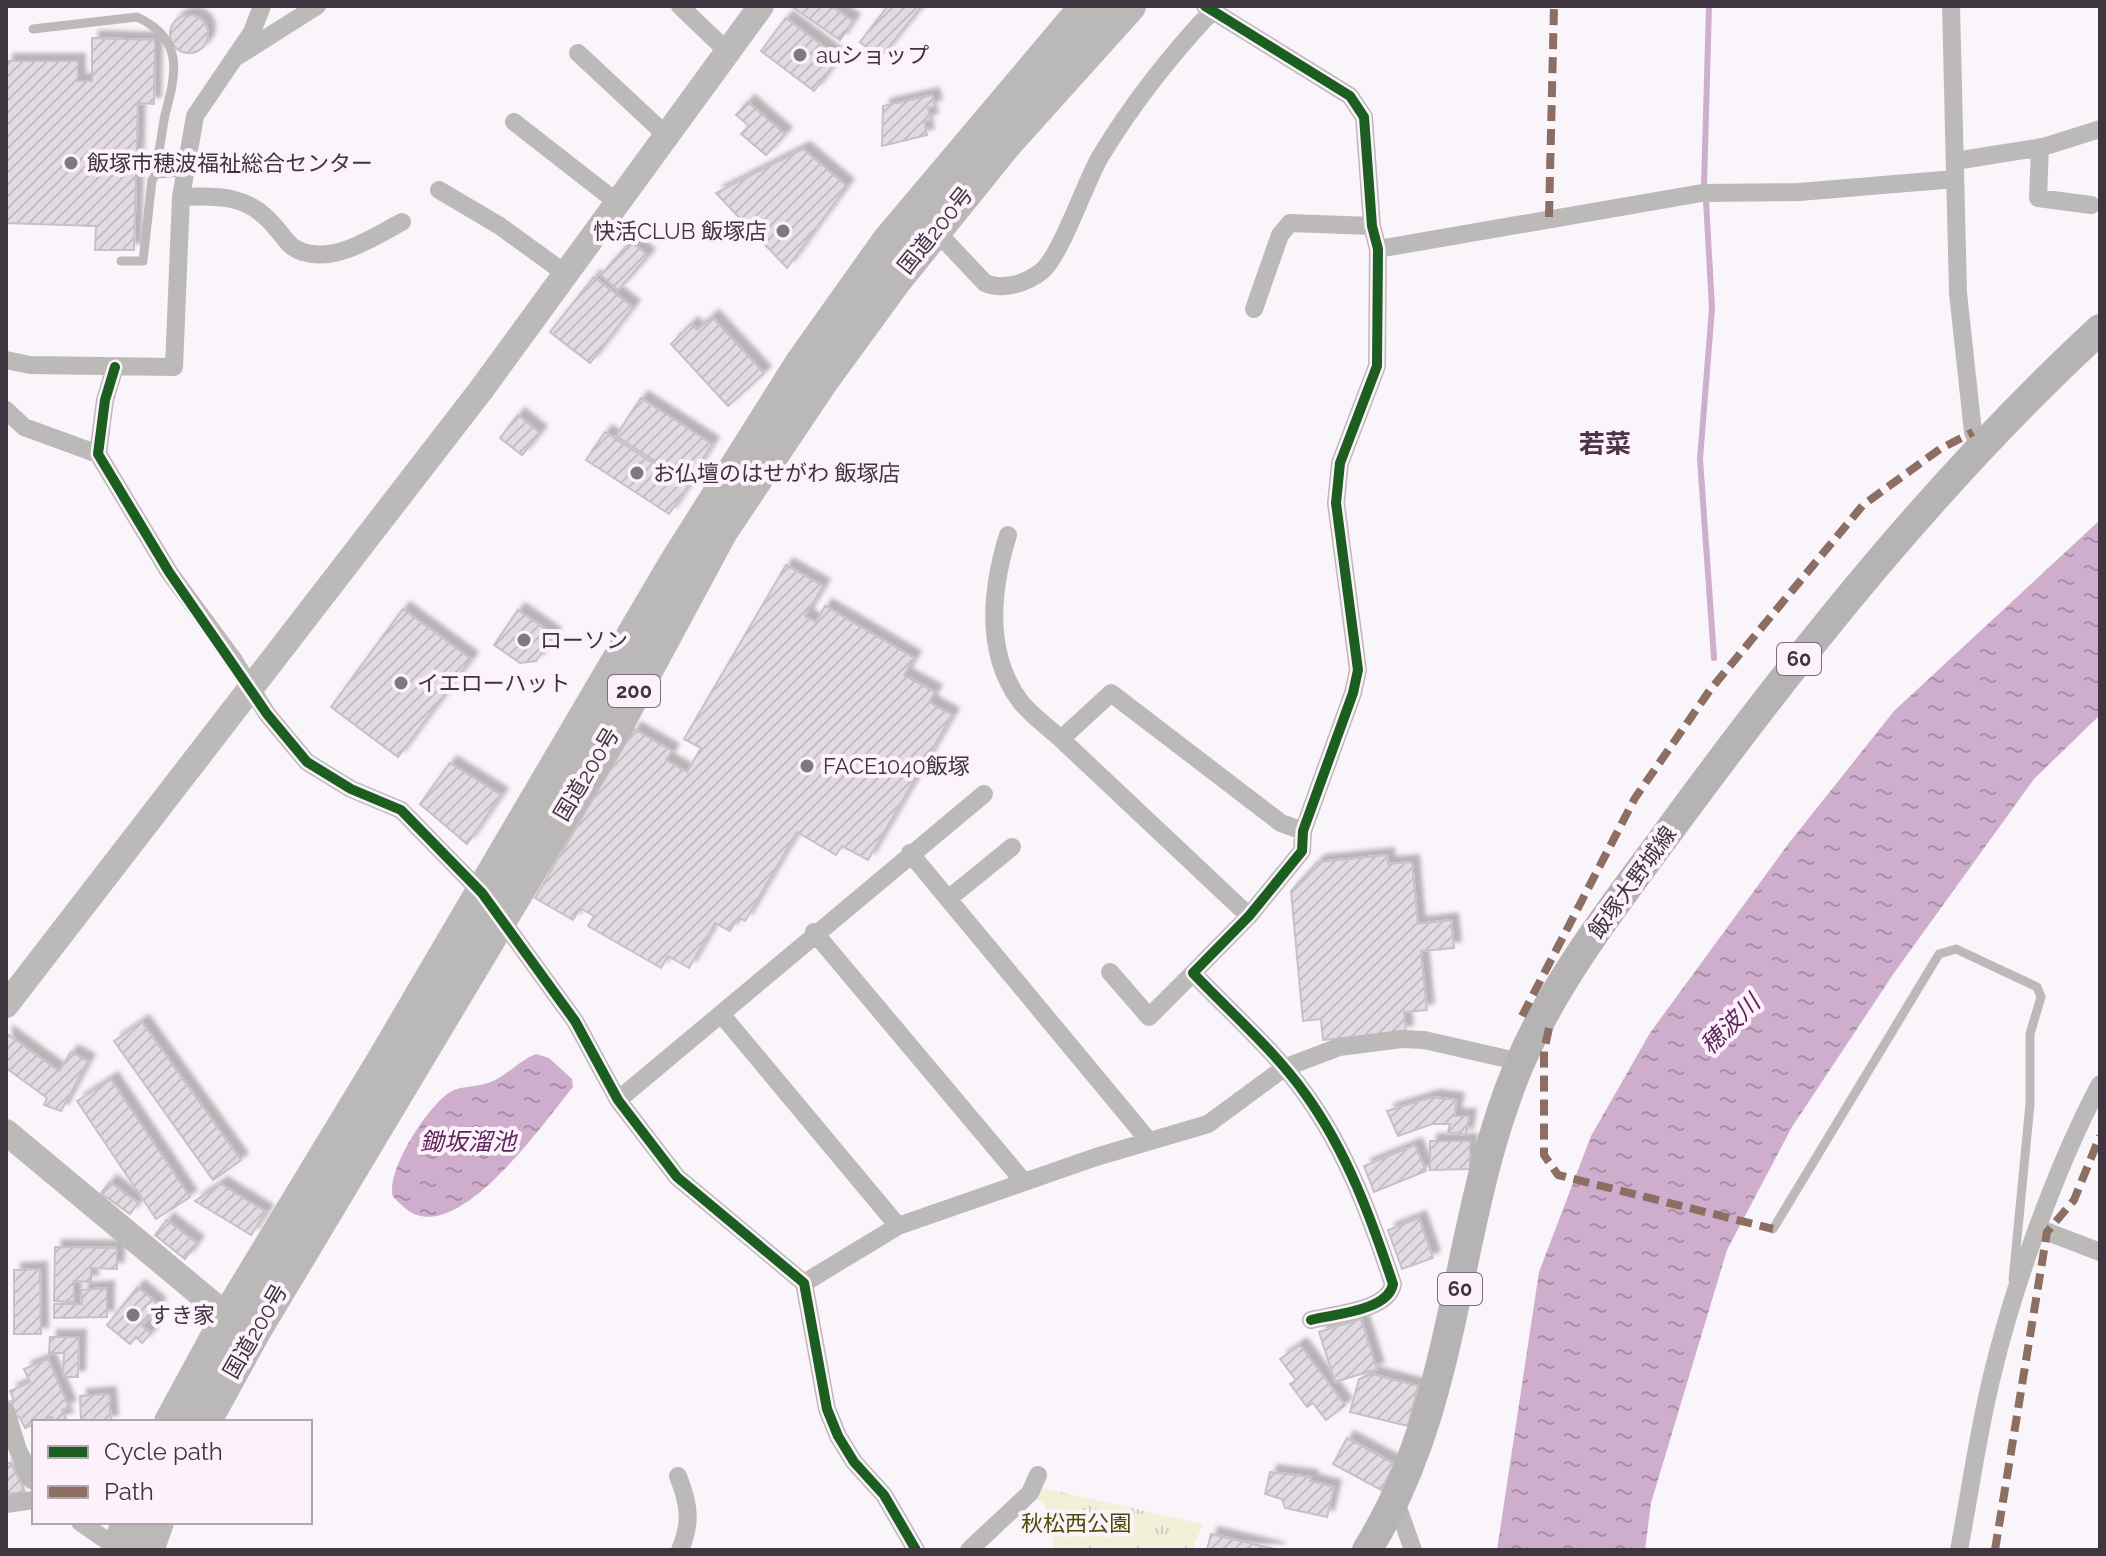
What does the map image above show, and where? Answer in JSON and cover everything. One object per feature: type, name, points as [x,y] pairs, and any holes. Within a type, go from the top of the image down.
[{"type":"highway","name":"国道200号","points":[[172,1420],[241,1324],[492,904],[674,566],[802,363],[888,242],[1087,6]]},
{"type":"highway","name":"国道200号","points":[[492,904],[615,728],[721,531],[820,383],[935,230],[1004,145],[1129,6]]},
{"type":"highway","name":"国道200号","points":[[205,1420],[241,1324]]},
{"type":"highway","points":[[119,1550],[127,1524]]},
{"type":"highway","points":[[147,1550],[156,1524]]},
{"type":"main road","name":"飯塚大野城線","points":[[1367,1550],[1396,1502],[1423,1433],[1443,1363],[1490,1151],[1521,1062],[1587,943],[1724,756],[1831,618],[1979,447],[2100,329]]},
{"type":"street","points":[[6,360],[30,365],[174,367],[181,197],[195,116],[236,57],[262,6]]},
{"type":"street","points":[[236,57],[317,6]]},
{"type":"street","points":[[680,6],[728,52]]},
{"type":"street","points":[[6,1005],[481,390],[761,6]]},
{"type":"street","points":[[1951,6],[1958,293],[1973,432],[1979,447]]},
{"type":"street","points":[[935,230],[985,283],[992,286],[1011,286],[1043,270],[1100,158],[1145,89],[1208,9],[1261,38],[1350,96],[1358,105],[1366,130],[1372,226],[1378,249],[1377,366],[1372,387],[1340,463],[1336,503],[1358,670],[1328,767],[1303,831],[1302,851],[1249,916],[1149,1017],[1110,972]]},
{"type":"street","points":[[578,53],[667,136]]},
{"type":"street","points":[[514,122],[618,203]]},
{"type":"street","points":[[1378,249],[1702,193],[1799,192],[1955,170],[2100,129]]},
{"type":"street","points":[[2040,147],[2038,198],[2091,205]]},
{"type":"street","points":[[439,190],[500,226],[566,274]]},
{"type":"street","points":[[181,197],[220,195],[240,199],[258,210],[289,246],[305,253],[348,250],[402,222]]},
{"type":"street","points":[[1254,309],[1280,235],[1290,223],[1372,226]]},
{"type":"street","points":[[115,367],[105,400],[98,454],[169,572],[233,659],[267,714],[307,762],[351,789],[401,810],[492,904],[575,1021],[618,1100],[677,1177],[804,1283],[827,1409],[838,1436],[854,1462],[884,1495],[916,1550]]},
{"type":"street","points":[[6,410],[24,427],[98,454]]},
{"type":"street","points":[[1008,535],[996,575],[994,632],[1006,680],[1022,704],[1249,916]]},
{"type":"street","points":[[1061,739],[1111,693],[1281,823],[1303,831]]},
{"type":"street","points":[[618,1100],[814,932],[984,794]]},
{"type":"street","points":[[948,899],[1012,847]]},
{"type":"street","points":[[910,853],[1149,1141]]},
{"type":"street","points":[[814,932],[1024,1182]]},
{"type":"street","points":[[1193,973],[1305,1093],[1334,1138],[1370,1215],[1393,1284],[1388,1297],[1380,1302],[1311,1320]]},
{"type":"street","points":[[721,1014],[898,1226]]},
{"type":"street","points":[[804,1283],[898,1226],[1024,1182],[1208,1124],[1284,1068],[1339,1047],[1402,1039],[1424,1040],[1521,1062]]},
{"type":"street","points":[[1959,1550],[1991,1376],[2011,1307],[2077,1127],[2100,1084]]},
{"type":"street","points":[[6,1132],[241,1324]]},
{"type":"street","points":[[2040,1229],[2100,1252]]},
{"type":"street","points":[[6,1414],[18,1450],[32,1477]]},
{"type":"street","points":[[969,1550],[1030,1493],[1038,1475]]},
{"type":"street","points":[[678,1476],[687,1499],[690,1522],[680,1550]]},
{"type":"street","points":[[6,1504],[32,1500]]},
{"type":"street","points":[[1396,1502],[1413,1550]]},
{"type":"street","points":[[83,1524],[119,1550]]},
{"type":"lane","points":[[33,29],[137,17],[151,24],[162,36],[176,71],[157,159],[159,173]]},
{"type":"lane","points":[[121,261],[143,261],[152,180],[159,173],[184,172]]},
{"type":"lane","points":[[1773,1229],[1939,954],[1956,949],[2037,987],[2041,997],[2030,1034],[2030,1104],[2011,1307]]},
{"type":"green space","name":"秋松西公園","points":[[1038,1487],[1203,1524],[1192,1550],[1055,1550],[1045,1504],[1032,1496]]},
{"type":"water","name":"穂波川","points":[[2100,520],[2100,715],[2034,779],[1894,973],[1792,1127],[1727,1250],[1651,1503],[1645,1550],[1497,1550],[1539,1272],[1591,1136],[1650,1033],[1789,843],[1894,711]]},
{"type":"water","name":"鋤坂溜池","points":[[536,1054],[549,1058],[572,1079],[573,1087],[504,1170],[459,1207],[437,1216],[410,1212],[393,1197],[395,1173],[409,1142],[446,1095],[494,1080]]},
{"type":"building","points":[[791,6],[831,6],[853,21],[840,40]]},
{"type":"building","points":[[888,6],[922,6],[880,58],[860,42]]},
{"type":"building","points":[[189,15],[203,20],[208,34],[203,48],[189,53],[175,48],[170,34],[175,20]]},
{"type":"building","name":"auショップ","points":[[786,18],[839,58],[814,91],[761,51]]},
{"type":"building","name":"飯塚市穂波福祉総合センター","points":[[92,38],[155,40],[154,104],[138,103],[134,250],[95,250],[96,226],[6,223],[6,61],[78,61],[78,81],[92,81]]},
{"type":"building","points":[[932,95],[935,106],[928,108],[931,120],[924,121],[927,135],[882,146],[883,106]]},
{"type":"building","points":[[748,102],[785,134],[766,155],[741,134],[749,126],[736,115]]},
{"type":"building","name":"快活CLUB 飯塚店","points":[[803,149],[847,186],[787,268],[716,193]]},
{"type":"building","points":[[631,241],[648,256],[618,290],[601,275]]},
{"type":"building","points":[[594,277],[633,307],[590,363],[550,332]]},
{"type":"building","points":[[712,317],[764,373],[728,406],[671,344],[691,324],[697,330]]},
{"type":"building","points":[[641,398],[712,444],[688,482],[616,436]]},
{"type":"building","points":[[518,415],[540,433],[522,455],[500,438]]},
{"type":"building","name":"お仏壇のはせがわ 飯塚店","points":[[605,432],[688,486],[669,514],[586,460]]},
{"type":"building","name":"FACE1040飯塚","points":[[786,565],[823,586],[805,616],[816,622],[825,606],[914,658],[904,675],[935,692],[929,702],[952,715],[868,860],[842,846],[836,855],[797,832],[745,921],[738,917],[730,931],[715,923],[689,968],[668,956],[661,968],[588,926],[594,916],[580,908],[573,920],[535,898],[634,729],[672,751],[666,760],[687,772],[701,748],[684,739]]},
{"type":"building","name":"イエローハット","points":[[403,609],[471,659],[398,757],[331,707]]},
{"type":"building","name":"ローソン","points":[[518,610],[554,635],[536,661],[520,663],[494,645]]},
{"type":"building","points":[[450,763],[501,795],[467,844],[420,804]]},
{"type":"building","points":[[1387,855],[1388,864],[1412,862],[1418,924],[1451,920],[1454,948],[1421,951],[1427,1010],[1404,1012],[1406,1032],[1323,1040],[1321,1019],[1303,1021],[1291,891],[1318,862]]},
{"type":"building","points":[[142,1022],[241,1160],[213,1180],[114,1041]]},
{"type":"building","points":[[6,1033],[59,1071],[71,1052],[88,1061],[61,1111],[44,1105],[47,1098],[6,1068]]},
{"type":"building","points":[[111,1079],[190,1197],[156,1219],[77,1101]]},
{"type":"building","points":[[1433,1097],[1457,1100],[1454,1116],[1469,1116],[1466,1135],[1448,1132],[1450,1124],[1432,1124],[1398,1136],[1387,1111]]},
{"type":"building","points":[[1430,1141],[1470,1141],[1470,1169],[1430,1170]]},
{"type":"building","points":[[1415,1145],[1426,1171],[1374,1192],[1364,1166]]},
{"type":"building","points":[[110,1182],[138,1203],[130,1214],[101,1193]]},
{"type":"building","points":[[221,1184],[266,1212],[251,1235],[195,1201]]},
{"type":"building","points":[[1419,1218],[1433,1258],[1402,1269],[1388,1230]]},
{"type":"building","points":[[167,1220],[197,1243],[185,1259],[155,1235]]},
{"type":"building","points":[[55,1247],[117,1248],[117,1269],[91,1268],[91,1282],[74,1281],[74,1302],[54,1301]]},
{"type":"building","points":[[40,1269],[41,1334],[14,1334],[14,1270]]},
{"type":"building","name":"すき家","points":[[138,1287],[159,1305],[142,1326],[151,1333],[142,1343],[136,1337],[130,1344],[107,1325]]},
{"type":"building","points":[[107,1288],[107,1317],[54,1318],[54,1304],[82,1304],[81,1290]]},
{"type":"building","points":[[1361,1319],[1377,1369],[1335,1382],[1319,1332]]},
{"type":"building","points":[[50,1337],[79,1337],[78,1377],[63,1377],[64,1353],[49,1353]]},
{"type":"building","points":[[1300,1345],[1345,1405],[1326,1420],[1313,1403],[1307,1407],[1290,1384],[1296,1380],[1280,1359]]},
{"type":"building","points":[[48,1359],[69,1407],[62,1410],[66,1419],[53,1420],[52,1417],[32,1420],[32,1425],[25,1428],[19,1416],[14,1418],[8,1402],[14,1400],[10,1391],[30,1382],[24,1369]]},
{"type":"building","points":[[1372,1374],[1418,1386],[1408,1426],[1350,1412],[1359,1379]]},
{"type":"building","points":[[109,1394],[111,1420],[81,1420],[80,1396]]},
{"type":"building","points":[[1347,1438],[1395,1464],[1381,1490],[1333,1464]]},
{"type":"building","points":[[6,1463],[11,1463],[25,1492],[6,1494]]},
{"type":"building","points":[[1270,1472],[1311,1477],[1310,1481],[1334,1487],[1327,1517],[1285,1508],[1282,1499],[1265,1494]]},
{"type":"building","points":[[1211,1534],[1279,1550],[1207,1550]]},
{"type":"waterway","points":[[1704,186],[1709,6]]},
{"type":"waterway","points":[[1706,201],[1712,308],[1700,459],[1714,658]]},
{"type":"marked path","points":[[1549,217],[1554,6]]},
{"type":"marked path","points":[[1522,1016],[1635,798],[1710,690],[1863,505],[1940,449],[1973,432]]},
{"type":"marked path","points":[[1549,1028],[1544,1051],[1544,1155],[1558,1175],[1773,1229]]},
{"type":"marked path","points":[[1995,1550],[2047,1232],[2074,1200],[2100,1136]]},
{"type":"cycle path","points":[[1205,6],[1350,96],[1364,117],[1372,226],[1378,249],[1377,366],[1340,463],[1336,503],[1358,670],[1353,693],[1303,831],[1302,851],[1249,916],[1193,973],[1281,1063],[1321,1117],[1357,1186],[1385,1259],[1393,1284],[1381,1300],[1359,1310],[1311,1320]]},
{"type":"cycle path","points":[[115,367],[105,400],[98,454],[169,572],[267,714],[307,762],[351,789],[401,810],[482,893],[575,1021],[618,1100],[677,1177],[804,1283],[827,1409],[838,1436],[854,1462],[884,1495],[916,1550]]},
{"type":"place","name":"auショップ","points":[[800,55]]},
{"type":"place","name":"飯塚市穂波福祉総合センター","points":[[71,163]]},
{"type":"place","name":"快活CLUB 飯塚店","points":[[783,231]]},
{"type":"place","name":"お仏壇のはせがわ 飯塚店","points":[[637,473]]},
{"type":"place","name":"ローソン","points":[[524,640]]},
{"type":"place","name":"イエローハット","points":[[401,683]]},
{"type":"place","name":"FACE1040飯塚","points":[[807,766]]},
{"type":"place","name":"すき家","points":[[133,1315]]},
{"type":"district","name":"若菜","points":[[1605,444]]}]
